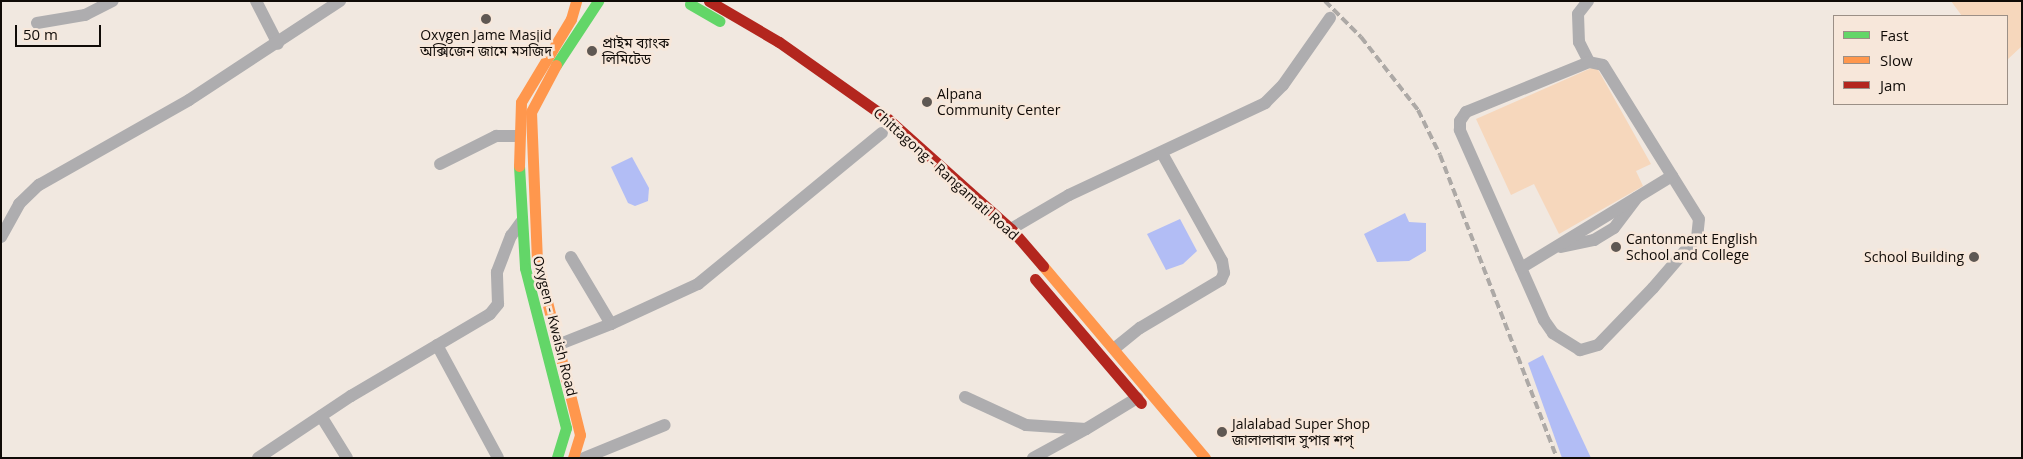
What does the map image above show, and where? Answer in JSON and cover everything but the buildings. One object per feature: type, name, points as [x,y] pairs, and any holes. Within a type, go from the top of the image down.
[{"type":"main road","name":"Oxygen - Kwaish Road","points":[[558,458],[566,428],[525,268],[521,222],[518,136],[521,102],[571,19],[576,1]]},
{"type":"main road","name":"Oxygen - Kwaish Road","points":[[573,458],[580,435],[560,344],[537,261],[531,112],[543,85],[598,1]]},
{"type":"main road","name":"Chittagong - Rangamati Road","points":[[709,1],[779,42],[888,119],[1011,229],[1115,348],[1205,458]]},
{"type":"main road","points":[[689,2],[785,60],[830,94]]},
{"type":"main road","name":"Chittagong - Rangamati Road","points":[[918,163],[967,207]]},
{"type":"main road","points":[[1026,268],[1150,413]]},
{"type":"street","points":[[36,23],[85,15],[113,1]]},
{"type":"street","points":[[256,1],[278,44]]},
{"type":"street","points":[[1,237],[20,204],[39,185],[189,100],[278,44],[340,1]]},
{"type":"street","points":[[1588,1],[1578,14],[1580,42],[1589,62]]},
{"type":"street","points":[[1011,229],[1070,195],[1264,103],[1283,85],[1330,18]]},
{"type":"street","points":[[1589,62],[1603,65],[1699,219],[1697,237],[1598,345],[1580,350],[1553,333],[1521,268],[1460,130],[1460,121],[1466,112],[1589,62]]},
{"type":"street","points":[[560,344],[612,324],[698,284],[882,133]]},
{"type":"street","points":[[440,164],[496,136],[518,136]]},
{"type":"street","points":[[1115,348],[1140,328],[1221,280],[1224,273],[1222,261],[1162,153]]},
{"type":"street","points":[[1521,268],[1672,176]]},
{"type":"street","points":[[258,458],[321,416],[490,314],[498,304],[497,272],[511,236],[521,222]]},
{"type":"street","points":[[571,257],[612,324]]},
{"type":"street","points":[[437,345],[498,458]]},
{"type":"street","points":[[965,397],[1026,425],[1086,429]]},
{"type":"street","points":[[1033,458],[1137,398]]},
{"type":"street","points":[[321,416],[347,458]]},
{"type":"street","points":[[584,458],[665,425]]},
{"type":"shaded area","points":[[1951,1],[2022,1],[2022,46],[2008,59],[2008,15],[1961,15]]},
{"type":"shaded area","points":[[1596,66],[1651,164],[1636,171],[1643,186],[1559,234],[1534,184],[1511,195],[1476,119]]},
{"type":"water","points":[[632,157],[649,188],[648,201],[635,206],[628,203],[611,167]]},
{"type":"water","points":[[1405,213],[1409,222],[1426,223],[1426,251],[1409,261],[1377,262],[1364,234]]},
{"type":"water","points":[[1180,219],[1197,251],[1183,264],[1166,270],[1147,234]]},
{"type":"water","points":[[1543,355],[1591,458],[1562,458],[1528,363]]},
{"type":"railway","points":[[1325,1],[1361,37],[1418,110],[1440,155],[1557,458]]},
{"type":"traffic: fast","points":[[556,65],[598,1]]},
{"type":"traffic: fast","points":[[690,4],[720,21]]},
{"type":"traffic: fast","points":[[519,166],[525,268],[566,428],[557,458]]},
{"type":"traffic: slow","points":[[519,166],[521,102],[571,19],[576,1]]},
{"type":"traffic: slow","points":[[556,65],[531,112],[537,261],[580,435],[573,458]]},
{"type":"traffic: slow","points":[[1043,266],[1205,458]]},
{"type":"traffic: jam","points":[[709,1],[779,42],[888,119],[1011,229],[1043,266]]},
{"type":"traffic: jam","points":[[1035,279],[1141,403]]},
{"type":"place","name":"Oxygen Jame Masjid অক্সিজেন জামে মসজিদ","points":[[486,19]]},
{"type":"place","name":"প্রাইম ব্যাংক লিমিটেড","points":[[592,51]]},
{"type":"place","name":"Alpana Community Center","points":[[927,102]]},
{"type":"place","name":"Cantonment English School and College","points":[[1616,247]]},
{"type":"place","name":"School Building","points":[[1974,257]]},
{"type":"place","name":"Jalalabad Super Shop জালালাবাদ সুপার শপ্","points":[[1222,432]]}]
